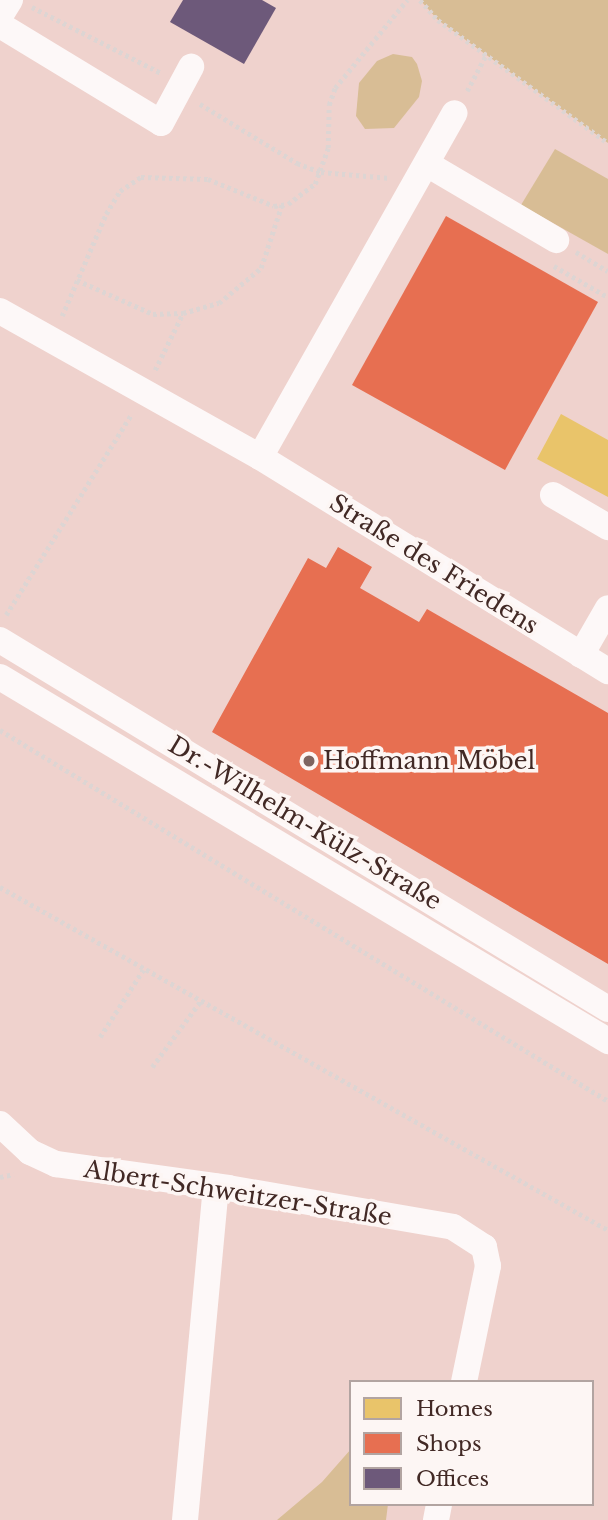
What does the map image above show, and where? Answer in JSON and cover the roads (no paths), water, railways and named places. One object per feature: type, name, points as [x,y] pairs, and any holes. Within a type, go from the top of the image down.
[{"type":"street","points":[[0,16],[20,3]]},
{"type":"street","points":[[0,25],[161,123],[185,78]]},
{"type":"street","points":[[260,457],[455,113]]},
{"type":"street","points":[[421,175],[556,240]]},
{"type":"street","name":"Straße des Friedens","points":[[0,311],[260,457],[608,671]]},
{"type":"street","points":[[553,495],[608,527]]},
{"type":"street","points":[[581,654],[608,608]]},
{"type":"street","name":"Dr.-Wilhelm-Külz-Straße","points":[[0,640],[608,1009]]},
{"type":"street","name":"Dr.-Wilhelm-Külz-Straße","points":[[0,677],[608,1041]]},
{"type":"street","name":"Albert-Schweitzer-Straße","points":[[0,1124],[30,1152],[56,1164],[216,1186],[453,1227],[484,1247],[488,1266],[464,1380]]},
{"type":"street","points":[[185,1520],[216,1186]]},
{"type":"place","name":"Hoffmann Möbel","points":[[309,761]]}]
